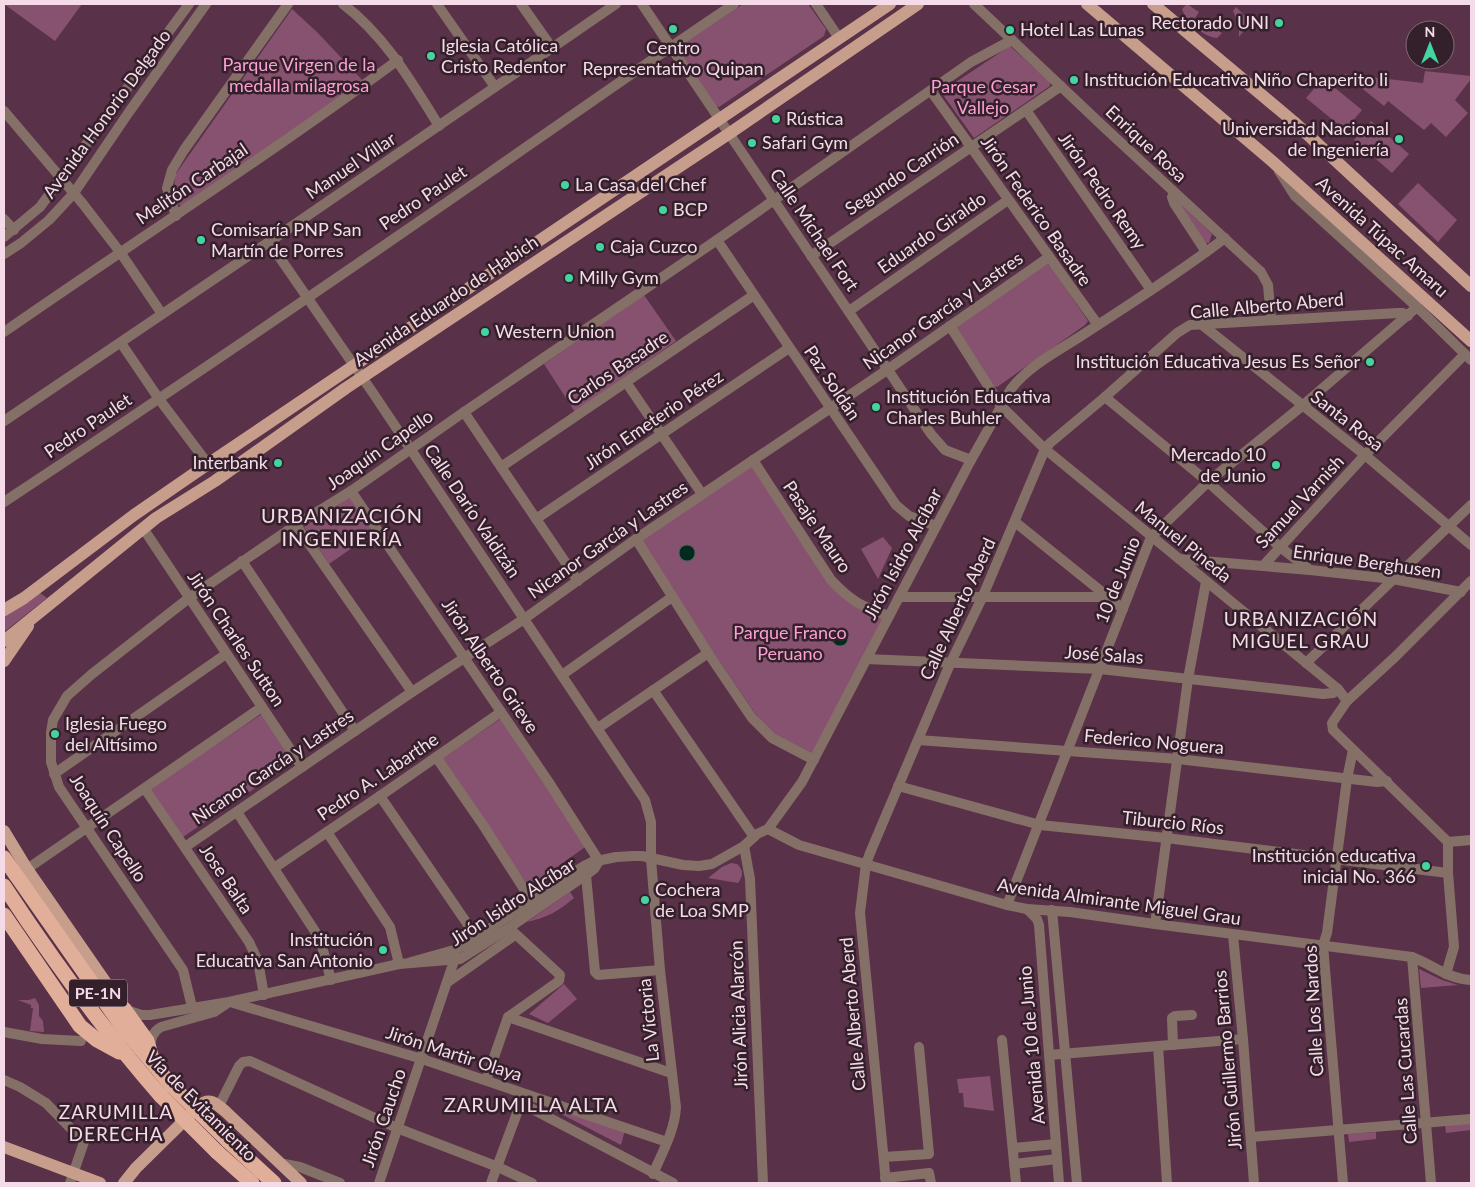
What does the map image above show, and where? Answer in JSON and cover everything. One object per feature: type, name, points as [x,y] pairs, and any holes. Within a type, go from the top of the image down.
[{"type":"highway","name":"PE-1N","points":[[4,858],[44,918],[124,1029],[153,1060]]},
{"type":"highway","name":"PE-1N","points":[[4,886],[27,922],[124,1055]]},
{"type":"highway","points":[[4,915],[80,1026],[97,1040],[124,1055]]},
{"type":"highway","points":[[124,1009],[146,1040],[153,1060]]},
{"type":"highway","name":"Vía de Evitamiento","points":[[124,1055],[161,1096],[217,1152],[252,1183]]},
{"type":"highway","name":"Vía de Evitamiento","points":[[153,1060],[171,1085],[274,1183]]},
{"type":"main road","name":"Avenida Eduardo de Habich","points":[[4,610],[24,598],[134,515],[208,464],[890,4]]},
{"type":"main road","name":"Avenida Eduardo de Habich","points":[[4,641],[143,528],[216,480],[362,377],[730,133],[918,4]]},
{"type":"main road","name":"Avenida Túpac Amaru","points":[[1087,4],[1273,162],[1471,340]]},
{"type":"main road","name":"Avenida Túpac Amaru","points":[[1153,4],[1294,122],[1471,286]]},
{"type":"main road","points":[[45,582],[43,592],[45,595],[58,598]]},
{"type":"main road","points":[[4,599],[24,598]]},
{"type":"main road","points":[[4,660],[35,616]]},
{"type":"main road","points":[[4,830],[26,869],[124,1009]]},
{"type":"main road","points":[[124,1183],[144,1159],[201,1104],[210,1101],[219,1106],[302,1183]]},
{"type":"main road","points":[[4,1147],[72,1178],[100,1183]]},
{"type":"street","name":"Avenida Honorio Delgado","points":[[4,236],[14,230],[40,207],[62,180],[189,4]]},
{"type":"street","name":"Avenida Honorio Delgado","points":[[4,254],[49,220],[74,193],[206,4]]},
{"type":"street","points":[[176,216],[167,188],[172,170],[184,150],[288,4]]},
{"type":"street","points":[[344,4],[360,16],[398,60],[439,126]]},
{"type":"street","points":[[437,4],[495,87]]},
{"type":"street","points":[[521,4],[552,48]]},
{"type":"street","name":"Manuel Villar","points":[[4,421],[616,4]]},
{"type":"street","name":"Calle Michael Fort","points":[[642,4],[938,445],[945,450],[971,460]]},
{"type":"street","name":"Pedro Paulet","points":[[4,502],[159,399],[734,4]]},
{"type":"street","points":[[816,4],[838,38]]},
{"type":"street","name":"Enrique Rosa","points":[[974,4],[1261,272],[1266,279],[1269,293],[1271,320]]},
{"type":"street","name":"Joaquín Capello","points":[[192,1007],[183,970],[59,786],[54,774],[50,762],[50,732],[59,708],[67,696],[189,598],[242,561],[351,490],[717,240],[972,62],[1012,40]]},
{"type":"street","name":"Melitón Carbajal","points":[[4,332],[176,216],[398,60]]},
{"type":"street","name":"Segundo Carrión","points":[[811,256],[1061,86]]},
{"type":"street","name":"Jirón Federico Basadre","points":[[931,91],[1098,325]]},
{"type":"street","name":"Jirón Pedro Remy","points":[[1026,110],[1151,290]]},
{"type":"street","points":[[4,111],[74,193],[120,252],[162,314]]},
{"type":"street","points":[[1273,162],[1295,196],[1417,307],[1468,357]]},
{"type":"street","points":[[1175,193],[1172,197],[1174,203],[1206,252]]},
{"type":"street","name":"Eduardo Giraldo","points":[[849,311],[1008,200]]},
{"type":"street","points":[[4,218],[14,230]]},
{"type":"street","name":"Jirón Isidro Alcíbar","points":[[124,1009],[142,1016],[229,1002],[411,962],[458,949],[592,862],[633,856],[666,863],[699,866],[712,864],[744,846],[754,836],[768,829],[802,782],[971,460],[1018,380],[1225,238]]},
{"type":"street","name":"Paz Soldán","points":[[717,240],[896,505],[910,516],[936,526]]},
{"type":"street","name":"Calle Darío Valdizán","points":[[269,242],[362,377],[645,800],[651,822],[651,859]]},
{"type":"street","name":"Nicanor García y Lastres","points":[[185,847],[412,692],[524,619],[636,539],[1049,258]]},
{"type":"street","name":"Carlos Basadre","points":[[502,468],[754,296]]},
{"type":"street","name":"10 de Junio","points":[[1007,905],[1040,825],[1151,537],[1208,482],[1302,406],[1417,307]]},
{"type":"street","name":"Calle Alberto Aberd","points":[[886,1181],[860,913],[866,864],[950,664],[1016,522],[1045,449],[1177,333],[1190,325],[1398,313],[1408,316]]},
{"type":"street","name":"Santa Rosa","points":[[1201,324],[1365,455],[1471,545]]},
{"type":"street","name":"Manuel Pineda","points":[[950,326],[1001,406],[1045,449],[1338,689],[1348,701]]},
{"type":"street","points":[[121,343],[159,399],[208,464]]},
{"type":"street","name":"Jirón Emeterio Pérez","points":[[536,519],[790,348]]},
{"type":"street","name":"Samuel Varnish","points":[[1263,566],[1365,455],[1468,357]]},
{"type":"street","points":[[626,382],[702,494]]},
{"type":"street","points":[[1106,397],[1208,482],[1280,547],[1310,570]]},
{"type":"street","points":[[464,412],[578,581]]},
{"type":"street","name":"Pasaje Mauro","points":[[753,460],[832,580],[847,597],[866,608],[889,616]]},
{"type":"street","name":"Jirón Alberto Grieve","points":[[351,490],[548,781],[599,861]]},
{"type":"street","points":[[1306,663],[1471,505]]},
{"type":"street","points":[[1016,522],[1123,609]]},
{"type":"street","points":[[296,525],[412,692]]},
{"type":"street","name":"Jirón Charles Sutton","points":[[143,528],[302,767]]},
{"type":"street","points":[[636,539],[708,653],[759,726],[772,738],[814,760]]},
{"type":"street","name":"Enrique Berghusen","points":[[1179,559],[1393,579],[1461,592]]},
{"type":"street","points":[[242,561],[355,731]]},
{"type":"street","points":[[1446,974],[1454,947],[1448,874],[1448,842],[1333,730],[1332,726],[1333,720],[1348,701],[1471,581]]},
{"type":"street","points":[[1155,924],[1188,679],[1206,582]]},
{"type":"street","points":[[562,675],[672,597]]},
{"type":"street","points":[[899,597],[1106,597]]},
{"type":"street","points":[[598,728],[708,653]]},
{"type":"street","points":[[54,774],[226,654]]},
{"type":"street","name":"José Salas","points":[[866,660],[1100,669],[1323,694],[1334,693],[1338,689]]},
{"type":"street","points":[[653,690],[754,836]]},
{"type":"street","points":[[26,869],[262,708]]},
{"type":"street","name":"Pedro A. Labarthe","points":[[274,868],[501,712]]},
{"type":"street","name":"Federico Noguera","points":[[918,740],[1178,759],[1378,782],[1387,781]]},
{"type":"street","name":"Calle Los Nardos","points":[[1343,1183],[1337,1131],[1323,945],[1327,933],[1347,778],[1353,750]]},
{"type":"street","points":[[436,757],[483,825],[531,900]]},
{"type":"street","name":"Tiburcio Ríos","points":[[898,786],[1040,825],[1166,838],[1448,874]]},
{"type":"street","name":"Jose Balta","points":[[145,788],[249,942],[258,961],[264,995]]},
{"type":"street","points":[[380,796],[477,938]]},
{"type":"street","points":[[237,812],[320,939],[331,980]]},
{"type":"street","name":"Avenida Almirante Miguel Grau","points":[[768,829],[799,845],[1007,905],[1412,957],[1446,974],[1459,979],[1471,980]]},
{"type":"street","points":[[327,832],[390,926],[399,964]]},
{"type":"street","points":[[1448,842],[1471,840]]},
{"type":"street","name":"Jirón Alicia Alarcón","points":[[744,846],[750,879],[763,1183]]},
{"type":"street","name":"La Victoria","points":[[651,859],[660,970],[676,1111],[667,1142],[653,1174]]},
{"type":"street","name":"Jirón Isidro Alcíbar","points":[[411,962],[455,961],[512,932],[594,869],[599,861]]},
{"type":"street","points":[[586,875],[595,972],[598,975],[660,970]]},
{"type":"street","name":"Avenida 10 de Junio","points":[[1028,909],[1037,919],[1039,925],[1059,1183]]},
{"type":"street","name":"Avenida 10 de Junio","points":[[1052,910],[1077,1183]]},
{"type":"street","points":[[448,982],[512,932],[560,975],[559,981],[508,1017],[486,1080]]},
{"type":"street","name":"Jirón Guillermo Barrios","points":[[1233,934],[1254,1183]]},
{"type":"street","name":"Jirón Caucho","points":[[379,1183],[458,949]]},
{"type":"street","name":"Calle Las Cucardas","points":[[1412,957],[1431,1183]]},
{"type":"street","name":"Jirón Isidro Alcíbar","points":[[153,1060],[151,1041],[156,1030],[214,1012],[229,1002]]},
{"type":"street","name":"Jirón Martir Olaya","points":[[229,1002],[486,1080],[523,1098],[653,1174],[673,1183]]},
{"type":"street","points":[[1173,1044],[1172,1018],[1175,1016],[1192,1015]]},
{"type":"street","points":[[508,1017],[671,1073]]},
{"type":"street","points":[[4,1032],[42,1039],[81,1041]]},
{"type":"street","points":[[1049,1055],[1243,1039]]},
{"type":"street","points":[[1002,1040],[1016,1183]]},
{"type":"street","points":[[1158,1046],[1167,1183]]},
{"type":"street","points":[[884,1157],[929,1154],[919,1047]]},
{"type":"street","points":[[219,1106],[239,1066],[243,1062],[250,1061],[397,1128],[532,1183]]},
{"type":"street","points":[[4,1080],[20,1087],[46,1103],[84,1142],[72,1178]]},
{"type":"street","points":[[491,1183],[523,1098]]},
{"type":"street","name":"Jirón Martir Olaya","points":[[523,1098],[667,1142]]},
{"type":"street","points":[[1251,1137],[1471,1119]]},
{"type":"street","points":[[1013,1148],[1056,1144]]},
{"type":"street","points":[[1014,1164],[1057,1159]]},
{"type":"street","points":[[279,1163],[300,1167],[340,1183]]},
{"type":"street","points":[[886,1181],[930,1173],[930,1183]]},
{"type":"green space","points":[[4,4],[82,4],[55,41]]},
{"type":"green space","points":[[743,4],[808,4],[826,29],[824,36],[719,107],[715,106],[677,52],[679,47]]},
{"type":"green space","points":[[1187,4],[1199,12],[1195,18],[1206,27],[1210,23],[1222,33],[1217,38],[1207,35],[1196,28],[1187,19],[1182,9]]},
{"type":"green space","points":[[1236,7],[1250,23],[1239,37],[1239,25],[1233,11]]},
{"type":"green space","name":"Parque Virgen de la medalla milagrosa","points":[[292,9],[318,33],[365,83],[184,207],[179,205],[174,191],[175,175]]},
{"type":"green space","name":"Parque Cesar Vallejo","points":[[1010,46],[1050,82],[1050,86],[974,138],[941,92]]},
{"type":"green space","points":[[1425,71],[1471,76],[1471,79],[1455,100],[1468,113],[1446,137],[1431,123],[1424,130],[1388,101],[1384,106],[1344,74],[1423,83]]},
{"type":"green space","points":[[1323,78],[1362,110],[1345,130],[1306,98]]},
{"type":"green space","points":[[1371,121],[1409,154],[1392,173],[1354,140]]},
{"type":"green space","points":[[1418,183],[1457,220],[1438,242],[1398,204]]},
{"type":"green space","points":[[1181,205],[1212,234],[1209,243],[1205,243]]},
{"type":"green space","points":[[1047,264],[1050,265],[1088,321],[997,387],[993,386],[956,330],[958,324]]},
{"type":"green space","points":[[644,295],[676,341],[575,412],[544,364]]},
{"type":"green space","name":"Parque Franco Peruano","points":[[753,460],[847,597],[889,616],[814,760],[772,738],[636,539]]},
{"type":"green space","points":[[351,496],[375,532],[329,564],[304,527]]},
{"type":"green space","points":[[883,537],[892,548],[878,579],[861,549]]},
{"type":"green space","points":[[40,593],[47,598],[4,632],[4,616]]},
{"type":"green space","points":[[262,714],[295,761],[183,837],[150,788]]},
{"type":"green space","points":[[502,718],[588,845],[529,887],[441,759]]},
{"type":"green space","points":[[731,863],[737,864],[742,871],[738,883],[708,878],[722,867]]},
{"type":"green space","points":[[570,892],[574,898],[563,907],[546,916],[527,922]]},
{"type":"green space","points":[[1419,969],[1442,980],[1458,985],[1421,988]]},
{"type":"green space","points":[[564,984],[577,999],[548,1023],[529,1014]]},
{"type":"green space","points":[[35,998],[39,1005],[39,1016],[43,1021],[44,1032],[30,1031],[33,1008],[31,1008],[31,1005],[18,1000]]},
{"type":"green space","points":[[990,1076],[994,1111],[964,1107],[963,1093],[959,1093],[957,1079]]},
{"type":"green space","points":[[538,1102],[625,1130],[621,1145]]},
{"type":"green space","points":[[1471,1123],[1471,1130],[1446,1133],[1445,1125]]},
{"type":"green space","points":[[1376,1132],[1376,1139],[1349,1142],[1348,1134]]},
{"type":"shaded area","points":[[684,545],[690,545],[695,550],[693,559],[684,561],[679,556],[679,550]]},
{"type":"shaded area","points":[[837,630],[843,630],[848,635],[846,644],[837,646],[832,641],[832,635]]},
{"type":"place","name":"Rectorado UNI","points":[[1279,23]]},
{"type":"place","name":"Centro Representativo Quipan","points":[[673,29]]},
{"type":"place","name":"Hotel Las Lunas","points":[[1010,30]]},
{"type":"place","name":"Iglesia Católica Cristo Redentor","points":[[431,56]]},
{"type":"place","name":"Institución Educativa Niño Chaperito Ii","points":[[1074,80]]},
{"type":"place","name":"Rústica","points":[[776,119]]},
{"type":"place","name":"Universidad Nacional de Ingeniería","points":[[1399,139]]},
{"type":"place","name":"Safari Gym","points":[[752,143]]},
{"type":"place","name":"La Casa del Chef","points":[[565,185]]},
{"type":"place","name":"BCP","points":[[663,210]]},
{"type":"place","name":"Comisaría PNP San Martín de Porres","points":[[201,240]]},
{"type":"place","name":"Caja Cuzco","points":[[600,247]]},
{"type":"place","name":"Milly Gym","points":[[569,278]]},
{"type":"place","name":"Western Union","points":[[485,332]]},
{"type":"place","name":"Institución Educativa Jesus Es Señor","points":[[1370,362]]},
{"type":"place","name":"Institución Educativa Charles Buhler","points":[[876,407]]},
{"type":"place","name":"Interbank","points":[[278,463]]},
{"type":"place","name":"Mercado 10 de Junio","points":[[1276,465]]},
{"type":"place","name":"Iglesia Fuego del Altísimo","points":[[55,734]]},
{"type":"place","name":"Institución educativa inicial No. 366","points":[[1426,866]]},
{"type":"place","name":"Cochera de Loa SMP","points":[[645,900]]},
{"type":"place","name":"Institución Educativa San Antonio","points":[[383,950]]},
{"type":"district","name":"URBANIZACIÓN INGENIERÍA","points":[[342,528]]},
{"type":"district","name":"URBANIZACIÓN MIGUEL GRAU","points":[[1301,630]]},
{"type":"district","name":"ZARUMILLA ALTA","points":[[531,1105]]},
{"type":"district","name":"ZARUMILLA DERECHA","points":[[116,1123]]}]
